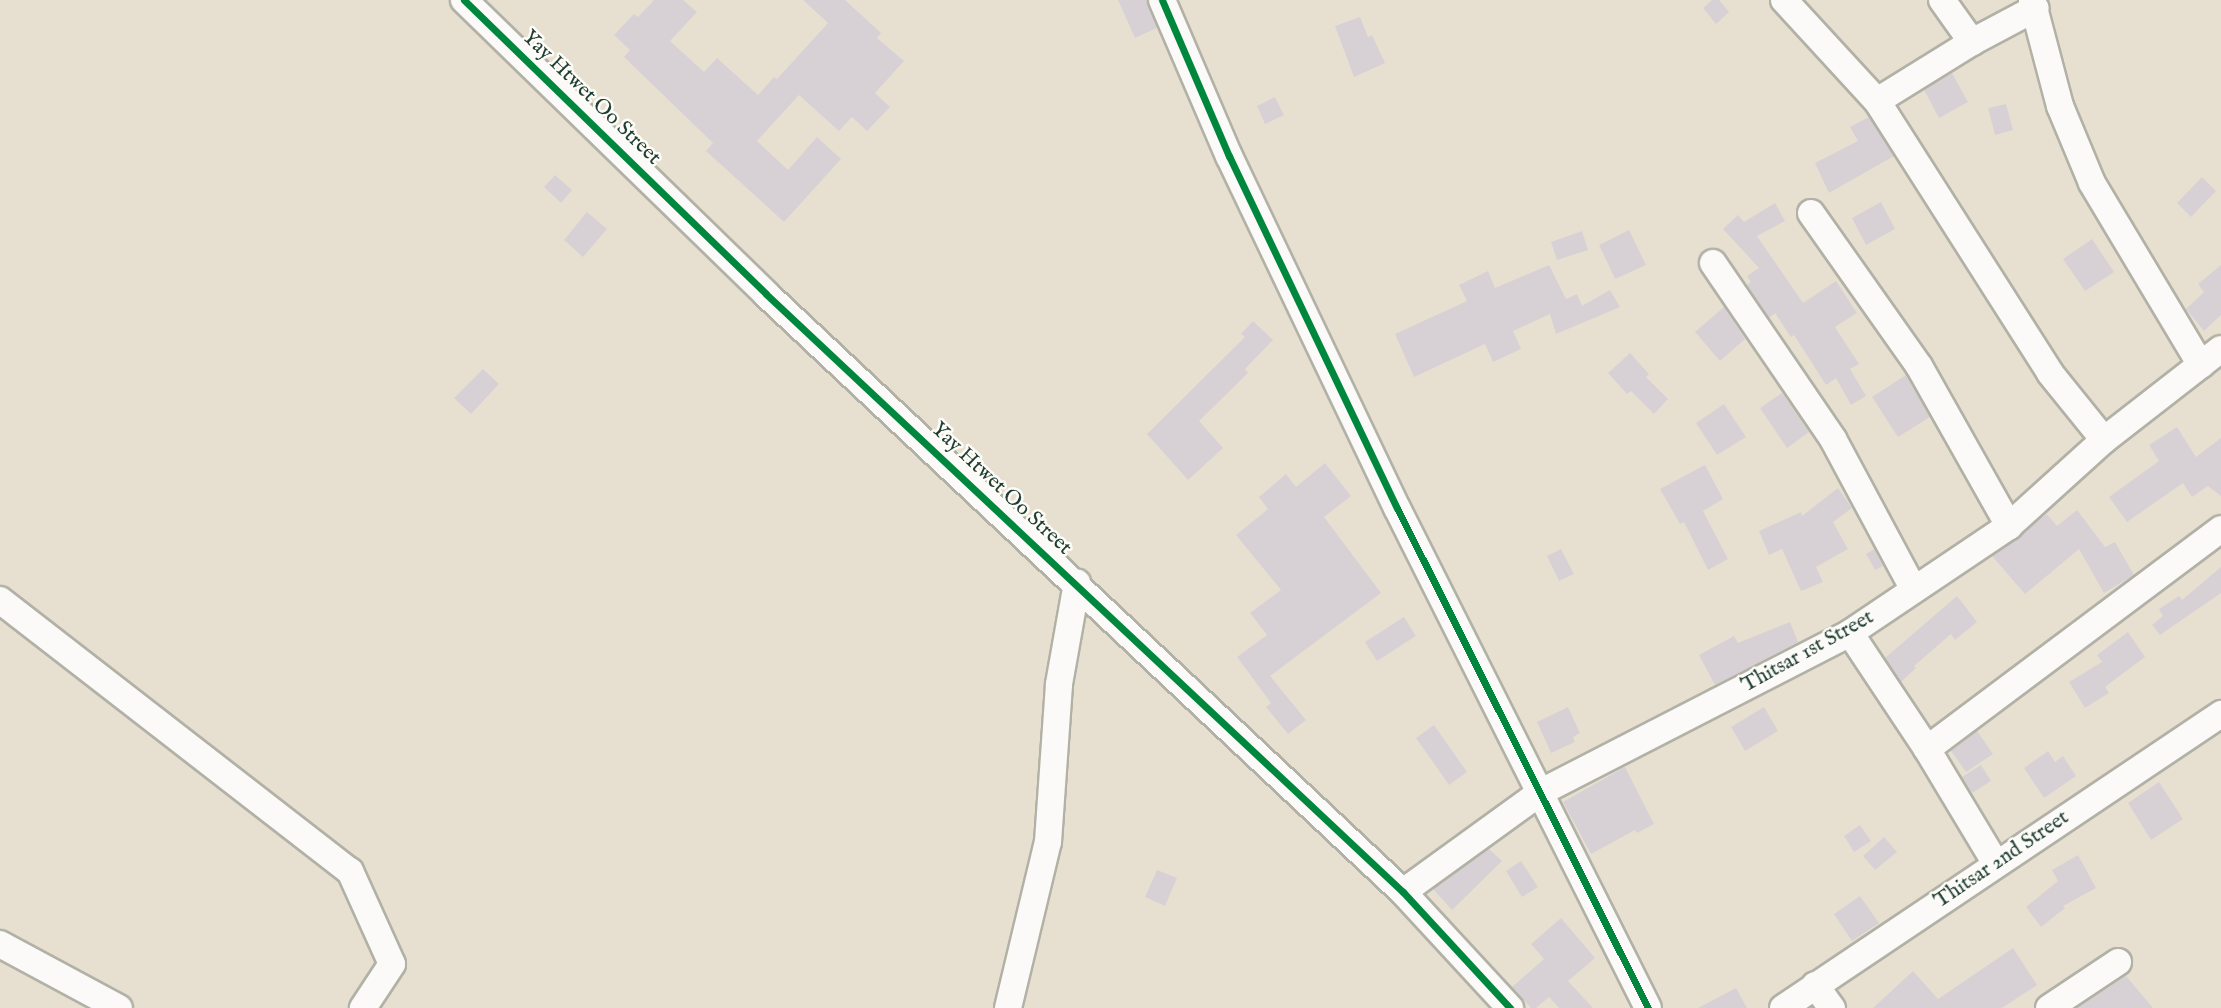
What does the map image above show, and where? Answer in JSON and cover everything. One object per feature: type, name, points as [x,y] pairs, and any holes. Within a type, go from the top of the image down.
[{"type":"street","name":"Yay Htwet Oo Street","points":[[464,0],[766,294],[1404,892],[1510,1008]]},
{"type":"street","points":[[1162,0],[1229,156],[1391,496],[1648,1008]]},
{"type":"street","points":[[1784,0],[1877,101],[2050,373],[2104,440]]},
{"type":"street","points":[[1942,0],[1972,43]]},
{"type":"street","points":[[1877,101],[2034,4],[2060,106],[2092,183],[2211,357]]},
{"type":"street","points":[[1811,213],[1919,366],[2009,526]]},
{"type":"street","points":[[1713,263],[1833,439],[1913,588]]},
{"type":"street","name":"Thitsar 1st Street","points":[[1404,892],[1541,792],[1850,633],[1913,588],[2009,526],[2104,440],[2211,357]]},
{"type":"street","points":[[1927,749],[2221,528]]},
{"type":"street","points":[[1008,1008],[1048,842],[1059,684],[1077,583]]},
{"type":"street","points":[[0,600],[350,871],[392,964],[363,1008]]},
{"type":"street","points":[[1850,633],[1927,749],[1996,864]]},
{"type":"street","name":"Thitsar 2nd Street","points":[[1783,1008],[2221,714]]},
{"type":"street","points":[[0,944],[120,1008]]},
{"type":"street","points":[[2049,1008],[2118,962]]},
{"type":"street","points":[[1815,985],[1832,1008]]},
{"type":"building","points":[[654,0],[683,0],[697,12],[670,41],[704,72],[717,58],[758,95],[774,77],[777,79],[828,23],[803,0],[845,0],[881,33],[877,38],[904,61],[875,93],[890,107],[867,131],[852,117],[839,131],[799,95],[757,141],[788,170],[817,137],[841,159],[784,222],[706,151],[713,143],[624,57],[630,50],[614,35],[634,14],[638,17]]},
{"type":"building","points":[[1118,0],[1146,0],[1157,28],[1135,38]]},
{"type":"building","points":[[1712,0],[1719,0],[1729,12],[1716,24],[1703,8]]},
{"type":"building","points":[[1360,17],[1368,37],[1372,35],[1385,63],[1354,77],[1335,26]]},
{"type":"building","points":[[1952,73],[1968,102],[1939,118],[1924,90]]},
{"type":"building","points":[[1275,97],[1284,115],[1265,124],[1257,106]]},
{"type":"building","points":[[2006,104],[2013,130],[1995,135],[1988,108]]},
{"type":"building","points":[[1869,117],[1894,156],[1829,193],[1815,163],[1858,141],[1850,127]]},
{"type":"building","points":[[555,175],[572,190],[561,203],[544,187]]},
{"type":"building","points":[[2202,177],[2216,191],[2191,217],[2177,203]]},
{"type":"building","points":[[1881,202],[1895,229],[1866,245],[1852,218]]},
{"type":"building","points":[[1775,203],[1785,221],[1757,236],[1803,303],[1836,281],[1857,313],[1835,327],[1859,364],[1850,369],[1866,396],[1851,405],[1836,378],[1826,385],[1794,335],[1791,337],[1775,313],[1769,318],[1747,285],[1751,282],[1747,276],[1759,268],[1723,229],[1738,215],[1744,222]]},
{"type":"building","points":[[587,212],[607,229],[583,257],[564,240]]},
{"type":"building","points":[[1629,230],[1646,265],[1615,279],[1599,245]]},
{"type":"building","points":[[1582,231],[1588,250],[1557,260],[1551,242]]},
{"type":"building","points":[[2092,239],[2114,272],[2085,291],[2063,259]]},
{"type":"building","points":[[1549,265],[1566,299],[1577,294],[1582,306],[1610,290],[1620,307],[1556,334],[1550,314],[1513,331],[1521,349],[1493,362],[1485,344],[1414,377],[1395,334],[1467,301],[1459,285],[1488,271],[1495,288]]},
{"type":"building","points":[[2221,265],[2221,315],[2204,331],[2186,309],[2204,292],[2198,284]]},
{"type":"building","points":[[1724,307],[1745,339],[1720,361],[1695,332]]},
{"type":"building","points":[[1253,321],[1273,340],[1245,369],[1248,373],[1199,421],[1223,448],[1188,480],[1147,434],[1245,337],[1241,334]]},
{"type":"building","points":[[1630,353],[1649,374],[1646,377],[1668,399],[1654,414],[1631,391],[1627,394],[1608,373]]},
{"type":"building","points":[[483,369],[499,384],[471,414],[454,398]]},
{"type":"building","points":[[1906,375],[1930,417],[1898,437],[1872,397]]},
{"type":"building","points":[[1782,393],[1809,432],[1787,448],[1760,408]]},
{"type":"building","points":[[1724,404],[1746,437],[1717,455],[1696,423]]},
{"type":"building","points":[[2177,427],[2196,457],[2221,438],[2221,496],[2208,486],[2192,497],[2183,483],[2127,522],[2109,497],[2159,461],[2149,445]]},
{"type":"building","points":[[1325,463],[1351,496],[1324,517],[1381,593],[1270,676],[1306,720],[1288,734],[1266,707],[1271,703],[1237,657],[1267,635],[1250,613],[1281,590],[1236,535],[1268,509],[1259,497],[1286,474],[1296,487]]},
{"type":"building","points":[[1705,465],[1723,499],[1703,511],[1728,559],[1708,570],[1684,522],[1680,524],[1660,489]]},
{"type":"building","points":[[1838,488],[1852,508],[1833,522],[1848,549],[1816,567],[1823,582],[1801,591],[1782,549],[1769,555],[1759,531],[1801,512],[1802,516]]},
{"type":"building","points":[[2077,510],[2105,547],[2115,542],[2134,575],[2104,593],[2079,549],[2025,594],[1992,556],[2047,514],[2057,526]]},
{"type":"building","points":[[1561,549],[1574,574],[1559,581],[1547,556]]},
{"type":"building","points":[[1874,549],[1883,566],[1875,570],[1866,554]]},
{"type":"building","points":[[2221,567],[2221,593],[2160,635],[2152,625],[2163,616],[2159,609],[2179,596],[2182,600]]},
{"type":"building","points":[[1957,596],[1977,622],[1955,640],[1951,634],[1914,666],[1916,668],[1901,682],[1885,658]]},
{"type":"building","points":[[1404,617],[1416,636],[1377,661],[1365,642]]},
{"type":"building","points":[[1790,622],[1798,642],[1715,685],[1699,655],[1734,636],[1738,643]]},
{"type":"building","points":[[2128,632],[2145,657],[2105,687],[2109,693],[2085,708],[2069,682],[2102,662],[2097,655]]},
{"type":"building","points":[[1568,707],[1580,733],[1573,737],[1575,742],[1551,753],[1537,722]]},
{"type":"building","points":[[1764,707],[1778,731],[1745,751],[1731,727]]},
{"type":"building","points":[[1434,725],[1467,772],[1449,785],[1416,738]]},
{"type":"building","points":[[1977,731],[1993,754],[1966,772],[1951,751]]},
{"type":"building","points":[[2048,751],[2055,762],[2063,756],[2076,776],[2044,798],[2024,768]]},
{"type":"building","points":[[1981,765],[1991,781],[1972,793],[1962,777]]},
{"type":"building","points":[[1625,767],[1654,824],[1637,833],[1635,830],[1591,854],[1563,802]]},
{"type":"building","points":[[2159,782],[2183,819],[2151,840],[2128,803]]},
{"type":"building","points":[[1860,825],[1871,841],[1854,852],[1844,836]]},
{"type":"building","points":[[1884,837],[1897,852],[1875,870],[1863,856]]},
{"type":"building","points":[[1489,849],[1502,861],[1452,910],[1433,889]]},
{"type":"building","points":[[2078,855],[2096,888],[2063,906],[2065,908],[2041,927],[2026,907],[2058,881],[2052,870]]},
{"type":"building","points":[[1521,861],[1538,887],[1522,897],[1506,871]]},
{"type":"building","points":[[1157,870],[1177,878],[1165,906],[1145,897]]},
{"type":"building","points":[[1860,896],[1879,923],[1852,941],[1834,914]]},
{"type":"building","points":[[1561,918],[1595,958],[1568,981],[1593,1008],[1559,1008],[1549,997],[1536,1008],[1531,1008],[1512,987],[1544,959],[1531,944]]},
{"type":"building","points":[[2013,948],[2037,985],[2002,1008],[1873,1008],[1913,971],[1938,999]]},
{"type":"building","points":[[2126,976],[2153,1008],[2077,1008]]},
{"type":"building","points":[[1736,988],[1747,1008],[1698,1008]]},
{"type":"cycle path","points":[[464,0],[766,294],[1403,892],[1510,1008]]},
{"type":"cycle path","points":[[1162,0],[1229,156],[1397,508],[1648,1008]]}]
